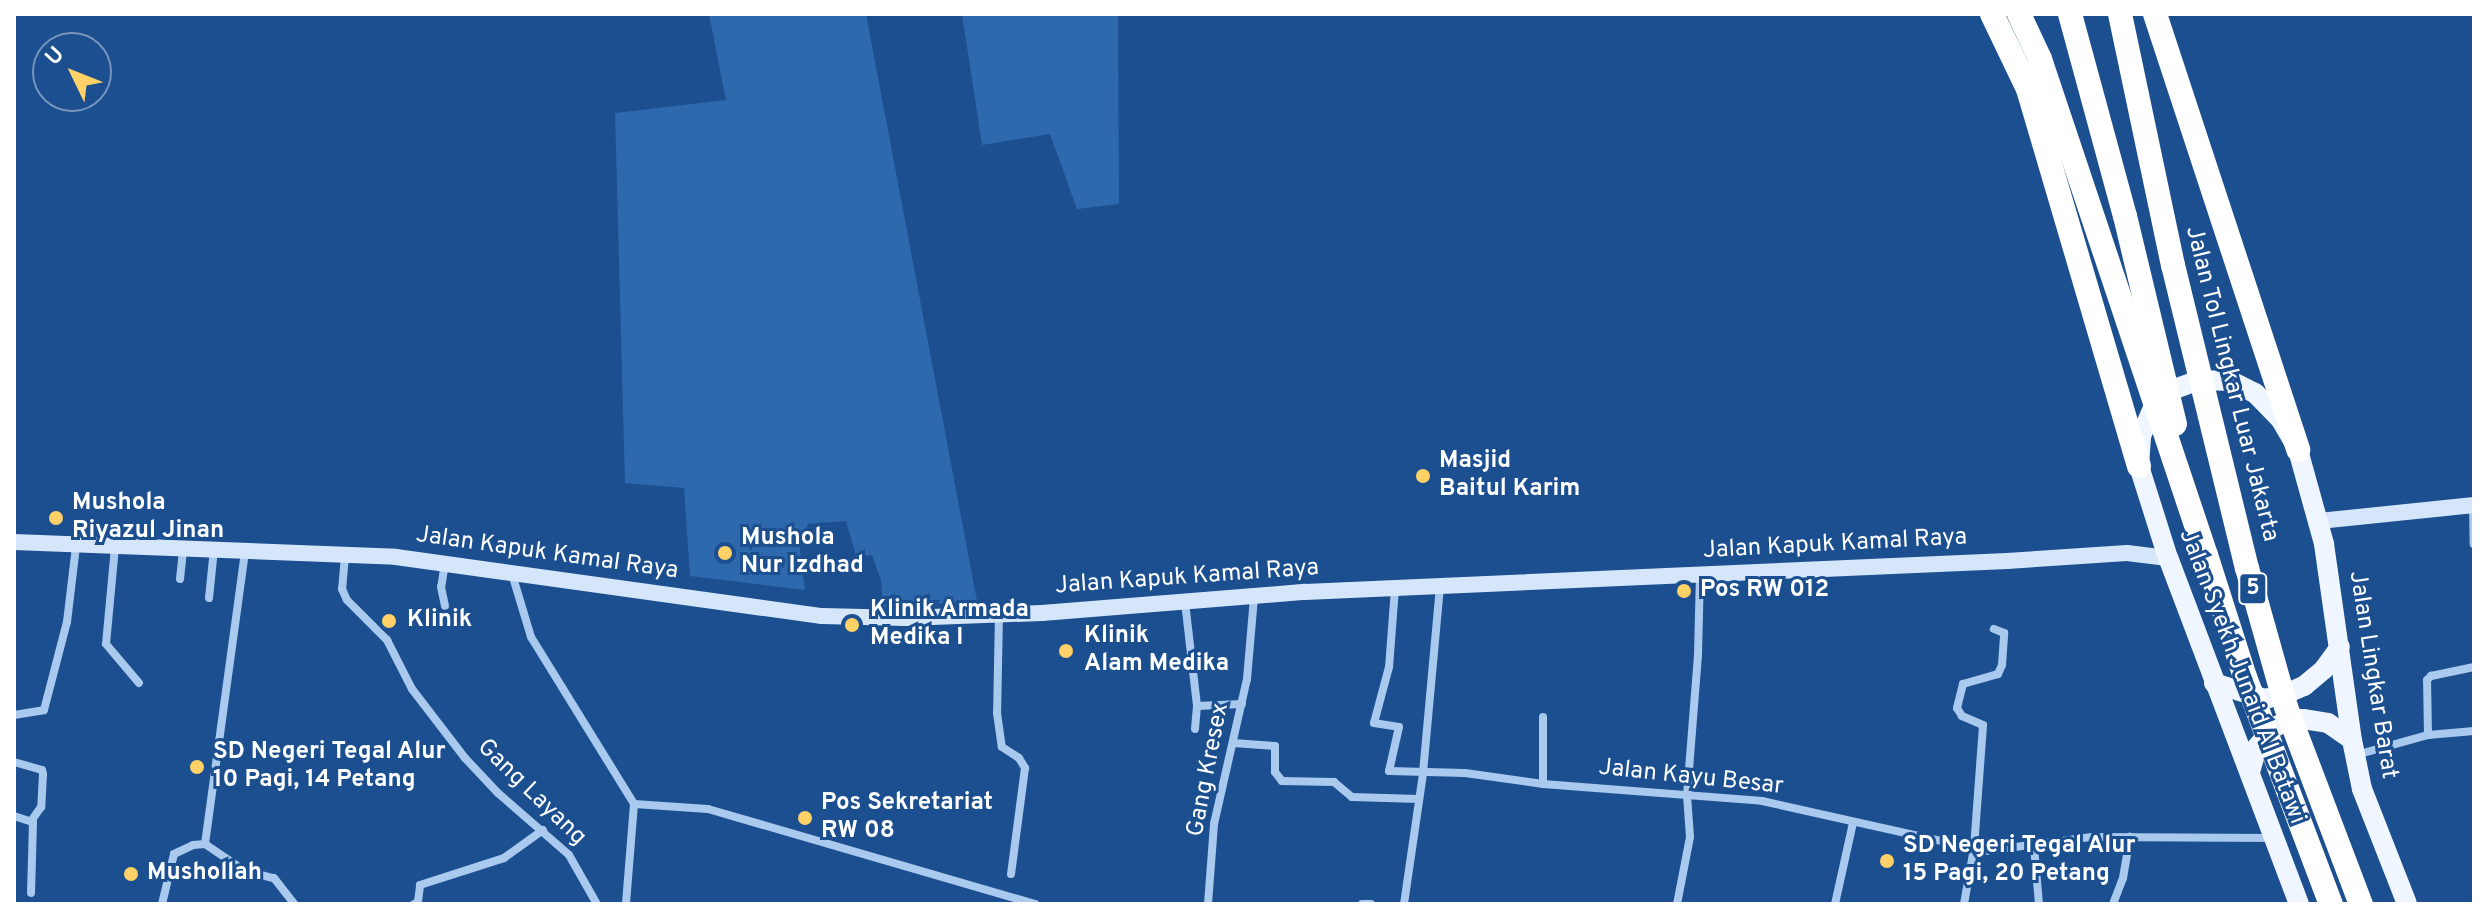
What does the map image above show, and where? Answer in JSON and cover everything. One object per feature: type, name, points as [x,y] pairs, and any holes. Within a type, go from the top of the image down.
[{"type":"highway","points":[[1992,14],[2028,89],[2139,466]]},
{"type":"highway","points":[[2011,14],[2035,49]]},
{"type":"highway","points":[[2019,14],[2035,49],[2206,555]]},
{"type":"highway","points":[[2070,14],[2125,216],[2206,555]]},
{"type":"highway","points":[[2104,14],[2159,205]]},
{"type":"highway","points":[[2120,14],[2159,205]]},
{"type":"highway","points":[[2155,14],[2298,450]]},
{"type":"highway","name":"Jalan Tol Lingkar Luar Jakarta","points":[[2159,205],[2247,568],[2286,707],[2361,904]]},
{"type":"highway","name":"5","points":[[2206,555],[2259,721],[2331,904]]},
{"type":"main road","name":"Jalan Lingkar Barat","points":[[2139,466],[2144,427],[2160,399],[2188,382],[2210,378],[2240,384],[2261,398],[2281,420],[2298,450],[2319,521],[2362,789],[2407,904]]},
{"type":"main road","name":"Jalan Syekh Junaid Al Batawi","points":[[2139,466],[2168,558],[2299,904]]},
{"type":"main road","points":[[2319,521],[2473,505]]},
{"type":"main road","points":[[2127,553],[2144,544],[2158,530]]},
{"type":"main road","name":"Jalan Kapuk Kamal Raya","points":[[14,542],[346,553],[445,562],[822,616],[905,618],[1395,588],[2127,553],[2168,558]]},
{"type":"main road","points":[[2214,683],[2265,699],[2285,694],[2314,677],[2340,647]]},
{"type":"main road","points":[[2250,772],[2257,747],[2273,728],[2287,721],[2303,719],[2328,723],[2353,747]]},
{"type":"street","points":[[2473,505],[2474,544]]},
{"type":"street","points":[[14,715],[44,710],[67,622],[76,546]]},
{"type":"street","points":[[115,547],[106,644],[139,683]]},
{"type":"street","points":[[180,579],[183,547]]},
{"type":"street","points":[[209,598],[214,548]]},
{"type":"street","points":[[205,844],[246,549]]},
{"type":"street","name":"Gang Layang","points":[[346,553],[342,589],[347,600],[387,640],[412,689],[465,758],[498,793],[569,855],[597,904]]},
{"type":"street","points":[[445,562],[441,587],[445,606]]},
{"type":"street","points":[[512,573],[531,637],[634,804],[626,904]]},
{"type":"street","points":[[1677,904],[1690,837],[1687,795],[1698,655],[1700,575]]},
{"type":"street","points":[[1404,904],[1423,773],[1440,586]]},
{"type":"street","name":"Jalan Kayu Besar","points":[[1395,588],[1389,667],[1374,723],[1399,727],[1389,771],[1465,773],[1543,784],[1762,801],[1985,851],[2092,837],[2274,838]]},
{"type":"street","name":"Gang Kresex","points":[[1208,904],[1214,824],[1227,756],[1242,704],[1254,597]]},
{"type":"street","points":[[1185,602],[1197,706],[1195,729]]},
{"type":"street","points":[[999,613],[997,713],[1002,747],[1019,758],[1025,768],[1011,874]]},
{"type":"street","points":[[1964,904],[1974,848],[1983,725],[1962,716],[1957,708],[1963,684],[1998,674],[2002,665],[2004,633],[1994,629]]},
{"type":"street","points":[[2428,735],[2427,680],[2431,676],[2474,667]]},
{"type":"street","points":[[1197,706],[1242,704]]},
{"type":"street","points":[[1543,717],[1543,784]]},
{"type":"street","points":[[2353,747],[2474,731]]},
{"type":"street","points":[[1233,743],[1275,746],[1275,772],[1282,781],[1334,782],[1352,797],[1419,799]]},
{"type":"street","points":[[14,762],[42,770],[43,774],[41,807],[32,820],[31,893]]},
{"type":"street","points":[[634,804],[708,809],[1036,904]]},
{"type":"street","points":[[14,816],[32,820]]},
{"type":"street","points":[[1835,904],[1853,823]]},
{"type":"street","points":[[414,904],[418,902],[420,885],[504,858],[543,830]]},
{"type":"street","points":[[2113,904],[2123,878],[2130,837]]},
{"type":"street","points":[[162,904],[174,854],[193,845],[205,844],[245,871],[274,878],[294,904]]},
{"type":"street","points":[[2034,846],[2039,904]]},
{"type":"street","points":[[1362,904],[1371,904]]},
{"type":"shaded area","points":[[709,14],[866,14],[977,601],[883,607],[881,580],[872,555],[856,556],[846,521],[808,524],[799,543],[805,590],[690,576],[684,488],[625,483],[615,113],[726,100]]},
{"type":"shaded area","points":[[962,14],[1118,14],[1119,204],[1077,209],[1050,134],[982,145]]},
{"type":"place","name":"Masjid Baitul Karim","points":[[1423,476]]},
{"type":"place","name":"Mushola Riyazul Jinan","points":[[56,518]]},
{"type":"place","name":"Mushola Nur Izdhad","points":[[725,553]]},
{"type":"place","name":"Pos RW 012","points":[[1684,591]]},
{"type":"place","name":"Klinik","points":[[389,621]]},
{"type":"place","name":"Klinik Armada Medika I","points":[[852,625]]},
{"type":"place","name":"Klinik Alam Medika","points":[[1066,651]]},
{"type":"place","name":"SD Negeri Tegal Alur 10 Pagi, 14 Petang","points":[[197,767]]},
{"type":"place","name":"Pos Sekretariat RW 08","points":[[805,818]]},
{"type":"place","name":"SD Negeri Tegal Alur 15 Pagi, 20 Petang","points":[[1887,861]]},
{"type":"place","name":"Mushollah","points":[[131,874]]}]
